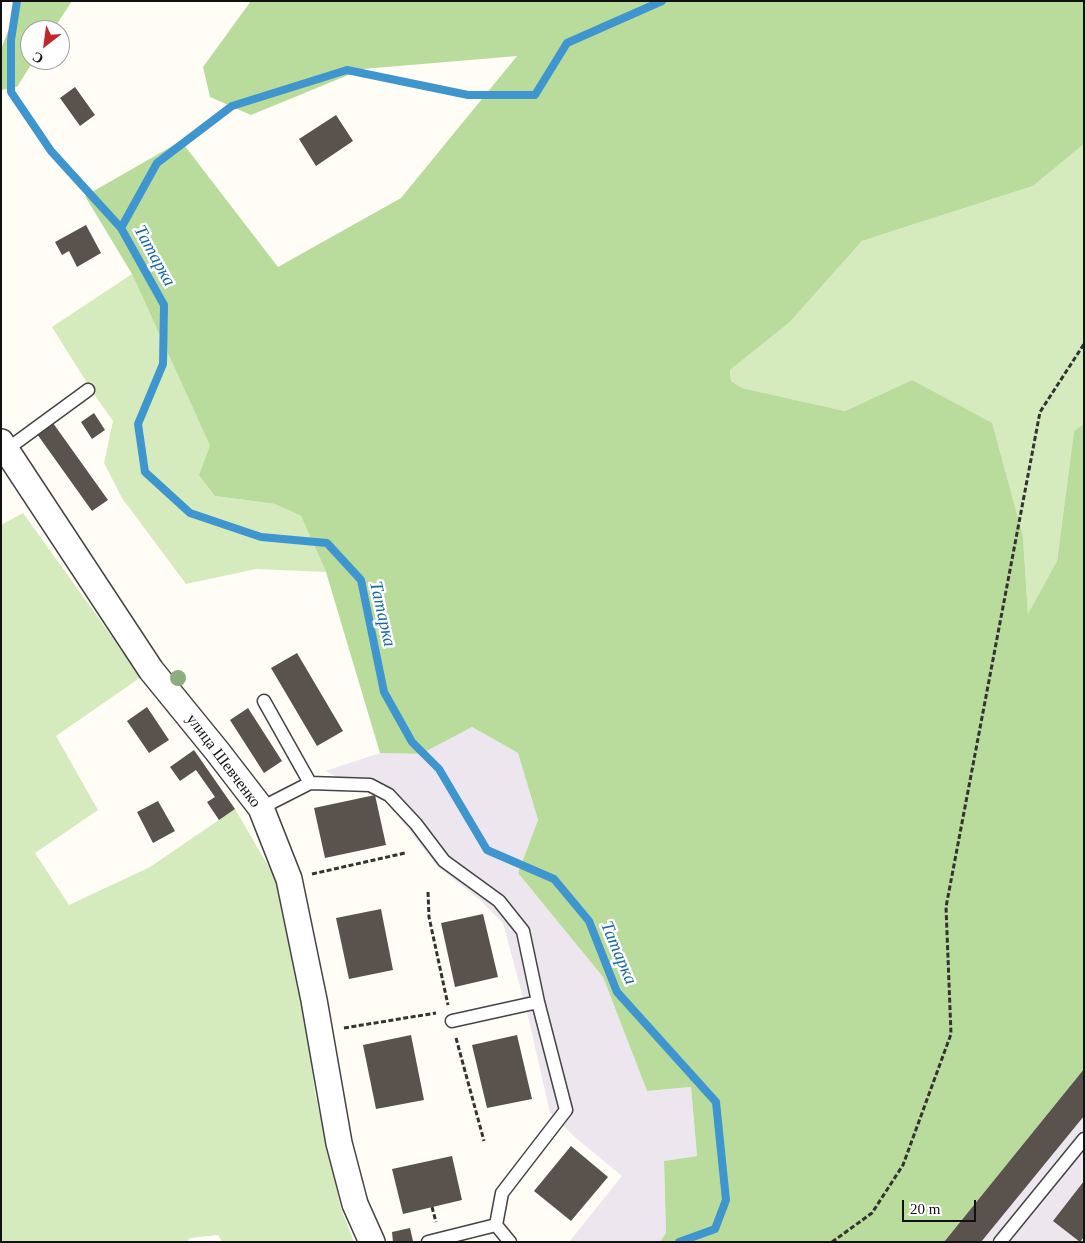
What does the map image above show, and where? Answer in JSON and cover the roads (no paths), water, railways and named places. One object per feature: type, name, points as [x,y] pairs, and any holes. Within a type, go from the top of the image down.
[{"type":"street","name":"улица Шевченко","points":[[4,446],[151,670],[260,808],[289,879],[314,1000],[339,1143],[356,1204],[372,1242]]},
{"type":"lane","points":[[4,446],[88,390]]},
{"type":"lane","points":[[264,701],[310,782]]},
{"type":"lane","points":[[260,808],[310,782],[370,785],[389,795],[416,824],[444,861],[499,902],[523,931],[538,1002],[566,1110],[502,1193],[496,1225]]},
{"type":"lane","points":[[452,1021],[538,1002]]},
{"type":"lane","points":[[1000,1242],[1084,1139]]},
{"type":"lane","points":[[428,1242],[496,1225]]},
{"type":"lane","points":[[496,1225],[510,1242]]},
{"type":"waterway","name":"Татарка","points":[[17,1],[11,40],[11,92],[51,151],[121,228],[164,305],[163,364],[138,424],[145,472],[190,513],[261,537],[327,543],[361,580],[384,692],[412,742],[439,769],[487,850],[554,879],[589,921],[617,992],[716,1102],[726,1200],[715,1229],[679,1242]]},
{"type":"waterway","points":[[121,228],[157,163],[232,106],[347,70],[468,95],[535,95],[567,43],[662,1]]}]
